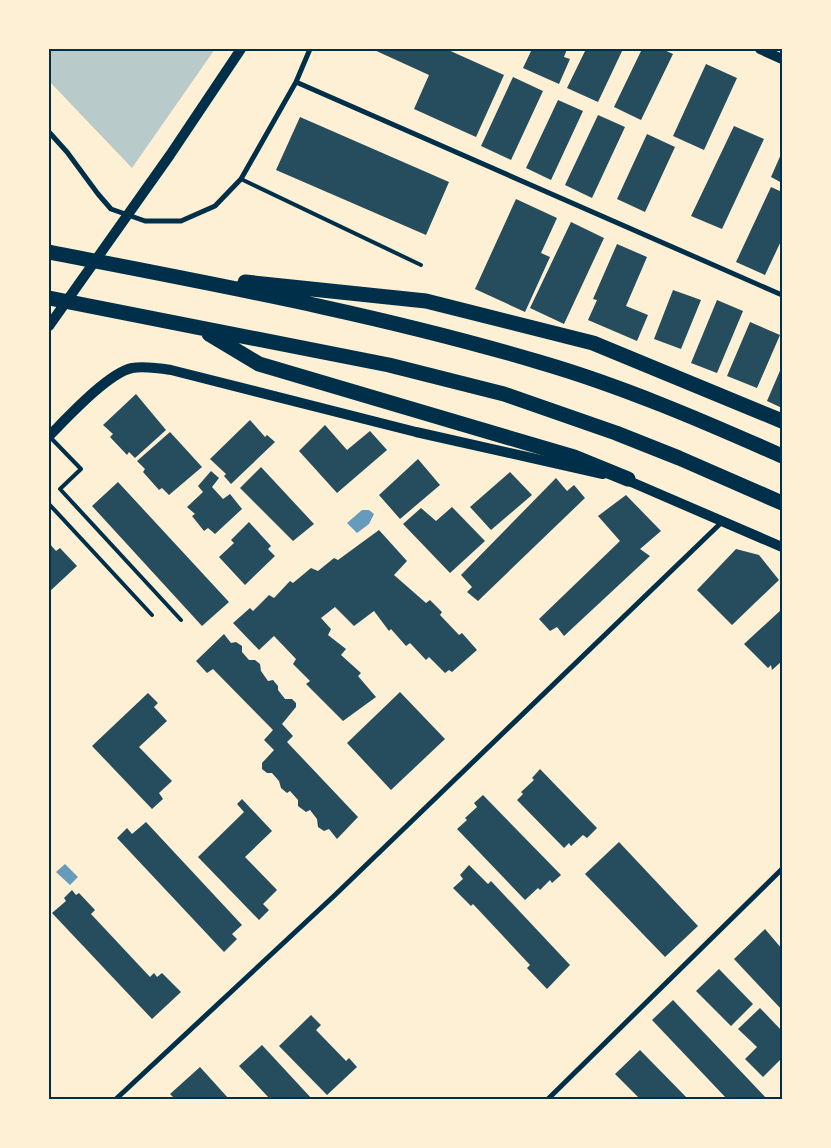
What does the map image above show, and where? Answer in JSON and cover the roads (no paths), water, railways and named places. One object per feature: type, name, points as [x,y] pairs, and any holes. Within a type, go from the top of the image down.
[{"type":"highway","points":[[49,252],[300,302],[442,335],[541,362],[635,394],[782,456]]},
{"type":"highway","points":[[152,272],[426,301],[592,343],[782,421]]},
{"type":"highway","points":[[49,298],[389,365],[504,394],[616,433],[782,503]]},
{"type":"highway","points":[[199,329],[259,364],[574,457],[628,480]]},
{"type":"main road","points":[[49,326],[170,155],[241,49]]},
{"type":"main road","points":[[760,49],[782,59]]},
{"type":"main road","points":[[49,436],[84,402],[116,376],[132,368],[152,367],[171,370],[558,465],[628,480],[724,520],[782,547]]},
{"type":"street","points":[[49,132],[111,209],[146,221],[181,221],[215,206],[241,179],[296,82],[310,49]]},
{"type":"street","points":[[296,82],[782,295]]},
{"type":"street","points":[[116,1099],[328,902],[724,520]]},
{"type":"street","points":[[548,1099],[782,869]]},
{"type":"lane","points":[[241,179],[422,265]]},
{"type":"lane","points":[[49,436],[81,469],[60,489],[181,620]]},
{"type":"lane","points":[[49,504],[152,615]]},
{"type":"water","points":[[362,510],[369,510],[374,514],[369,524],[357,533],[347,523]]},
{"type":"water","points":[[65,864],[78,877],[70,885],[56,872]]}]
